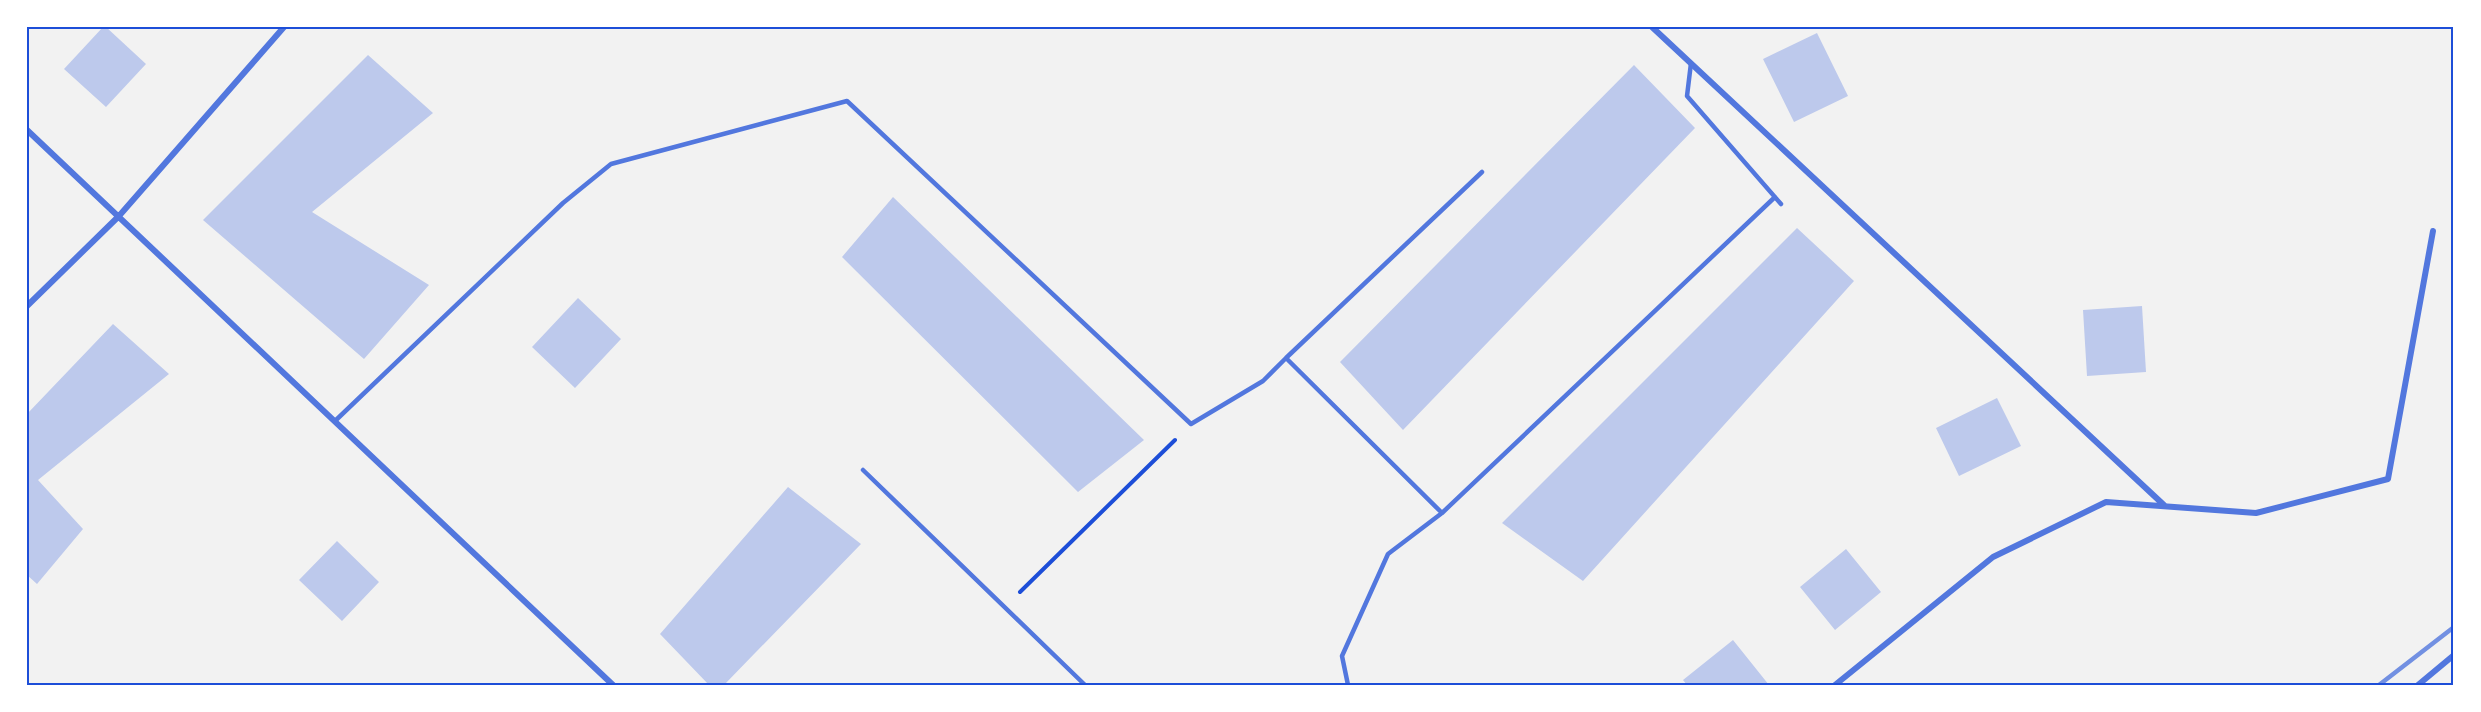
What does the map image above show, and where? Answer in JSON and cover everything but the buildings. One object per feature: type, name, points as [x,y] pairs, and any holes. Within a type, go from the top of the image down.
[{"type":"street","points":[[27,306],[119,216],[284,27]]},
{"type":"street","points":[[1653,27],[2165,506]]},
{"type":"street","points":[[27,130],[613,685]]},
{"type":"street","points":[[1835,685],[1993,557],[2106,502],[2256,513],[2388,479],[2433,231]]},
{"type":"street","points":[[2418,685],[2454,655]]},
{"type":"lane","points":[[1691,63],[1687,96],[1781,204]]},
{"type":"lane","points":[[334,421],[563,203],[611,164],[847,100],[1191,424],[1263,381],[1482,172]]},
{"type":"lane","points":[[1348,685],[1342,656],[1389,554],[1442,513],[1775,197]]},
{"type":"lane","points":[[1286,358],[1442,513]]},
{"type":"lane","points":[[863,470],[1086,685]]},
{"type":"path","points":[[1005,607],[1191,424]]},
{"type":"railway","points":[[2379,685],[2454,627]]}]
